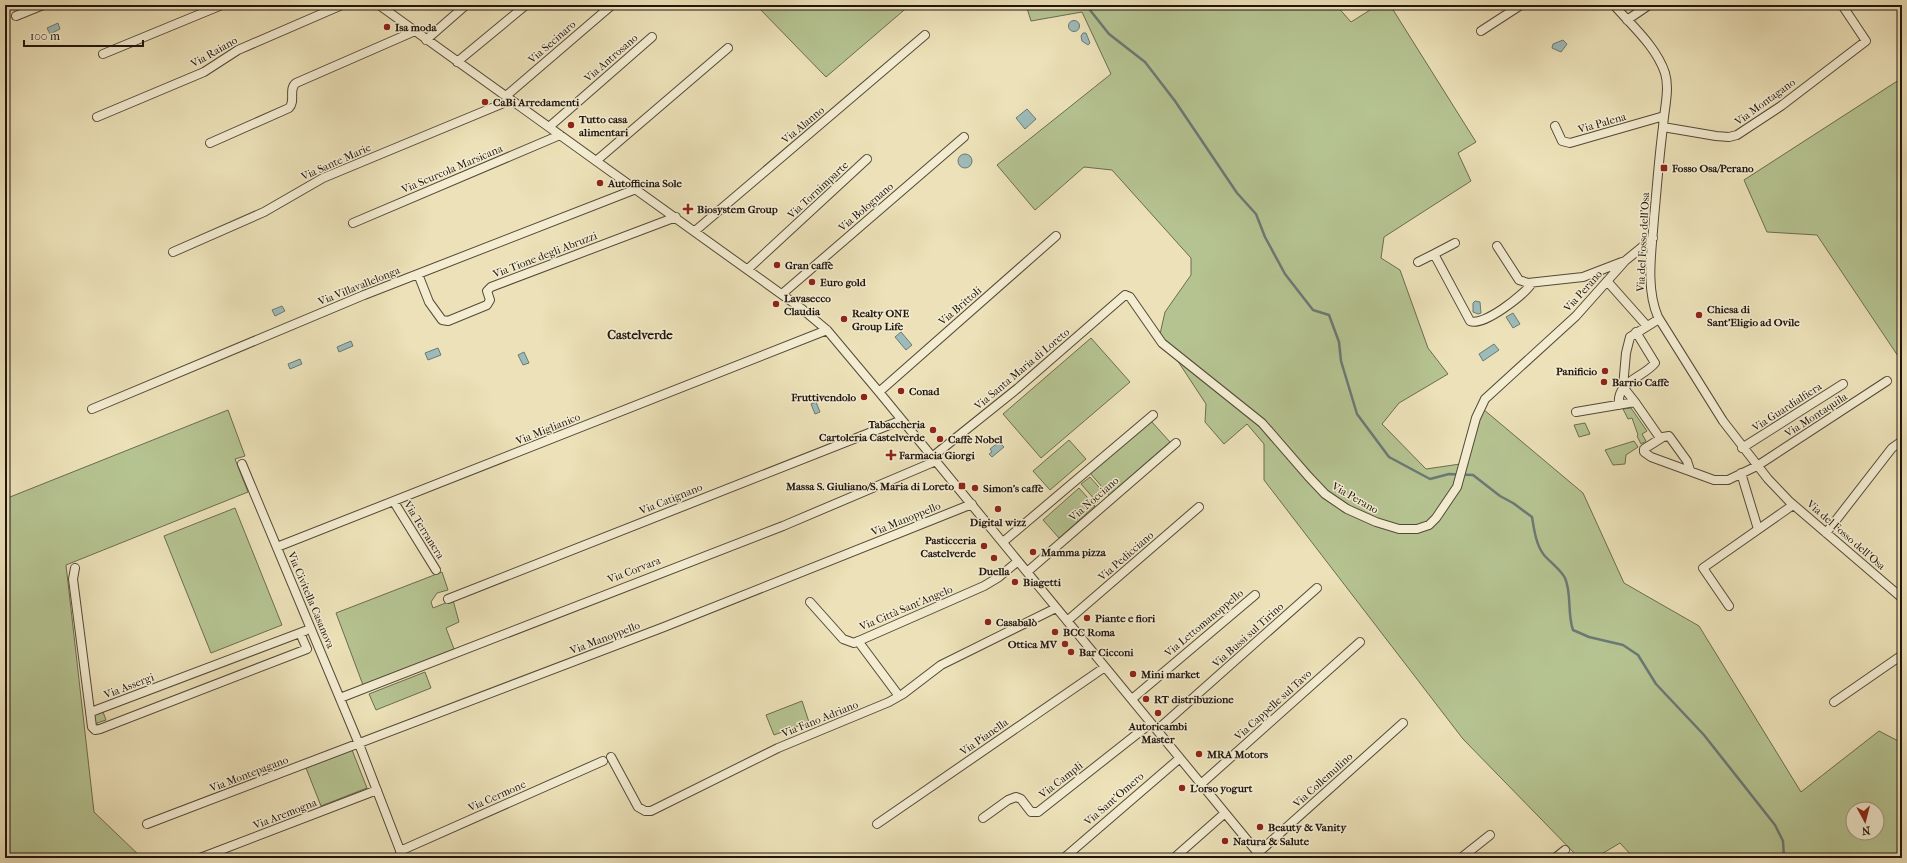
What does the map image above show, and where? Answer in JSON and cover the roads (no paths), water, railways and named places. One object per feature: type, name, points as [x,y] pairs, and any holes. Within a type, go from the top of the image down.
[{"type":"street","points":[[16,16],[43,5]]},
{"type":"street","points":[[103,54],[222,5]]},
{"type":"street","name":"Via Raiano","points":[[97,117],[204,72],[238,50],[342,5]]},
{"type":"street","points":[[378,5],[748,269],[813,317],[827,330],[972,504],[1260,856]]},
{"type":"street","points":[[426,40],[466,5]]},
{"type":"street","points":[[458,62],[526,5]]},
{"type":"street","name":"Via Secinaro","points":[[509,98],[612,5]]},
{"type":"street","points":[[1481,30],[1521,5]]},
{"type":"street","name":"Via del Fosso dell'Osa","points":[[1614,5],[1649,46],[1663,68],[1667,86],[1662,127],[1653,238],[1651,293],[1659,319],[1723,421],[1757,466],[1793,505],[1902,598]]},
{"type":"street","points":[[1627,20],[1649,5]]},
{"type":"street","name":"Via Montagano","points":[[1662,127],[1729,137],[1737,135],[1781,106],[1866,41],[1842,5]]},
{"type":"street","points":[[210,143],[289,108],[292,103],[292,87],[296,83],[415,31]]},
{"type":"street","name":"Via Alanno","points":[[695,231],[926,35]]},
{"type":"street","name":"Via Antrosano","points":[[549,127],[652,37]]},
{"type":"street","points":[[596,161],[728,48]]},
{"type":"street","name":"Via Sante Marie","points":[[174,252],[264,212],[323,178],[509,98]]},
{"type":"street","name":"Via Palena","points":[[1555,126],[1562,141],[1570,143],[1664,116]]},
{"type":"street","name":"Via Scurcola Marsicana","points":[[353,223],[560,135]]},
{"type":"street","name":"Via Bolognano","points":[[782,294],[964,137]]},
{"type":"street","name":"Via Tornimparte","points":[[748,269],[867,159]]},
{"type":"street","name":"Via Villavallelonga","points":[[92,409],[418,274],[636,189]]},
{"type":"street","name":"Via Tione degli Abruzzi","points":[[418,274],[432,306],[441,319],[448,321],[488,305],[490,300],[487,291],[491,287],[676,217]]},
{"type":"street","name":"Via Brittoli","points":[[879,392],[1056,236]]},
{"type":"street","name":"Via Perano","points":[[1123,296],[1130,297],[1164,346],[1256,418],[1275,437],[1300,468],[1323,492],[1357,514],[1395,529],[1409,530],[1421,528],[1431,523],[1457,487],[1462,474],[1477,415],[1485,399],[1576,316],[1625,261],[1653,238]]},
{"type":"street","points":[[1418,262],[1455,243]]},
{"type":"street","points":[[1497,246],[1519,280],[1532,283],[1583,277],[1625,261]]},
{"type":"street","points":[[1434,254],[1467,319],[1472,322],[1484,320],[1522,294],[1532,283]]},
{"type":"street","points":[[1607,281],[1647,326]]},
{"type":"street","name":"Via Santa Maria di Loreto","points":[[934,459],[1096,322],[1123,296]]},
{"type":"street","points":[[1619,405],[1619,396],[1623,387],[1627,346],[1630,337],[1659,319]]},
{"type":"street","name":"Via Miglianico","points":[[277,547],[827,330]]},
{"type":"street","points":[[1623,387],[1655,363],[1636,332]]},
{"type":"street","name":"Via Montaquila","points":[[1757,466],[1886,381]]},
{"type":"street","name":"Via Guardialfiera","points":[[1742,448],[1842,384]]},
{"type":"street","points":[[1623,387],[1660,438]]},
{"type":"street","points":[[1576,412],[1635,402]]},
{"type":"street","points":[[1003,542],[1153,415]]},
{"type":"street","name":"Via Catignano","points":[[448,599],[902,420]]},
{"type":"street","points":[[1690,470],[1687,461],[1672,438],[1667,436],[1660,438],[1645,447],[1644,450],[1646,454],[1690,470],[1719,480],[1728,480],[1757,466]]},
{"type":"street","points":[[1826,533],[1894,446],[1902,441]]},
{"type":"street","name":"Via Nocciano","points":[[1027,572],[1176,443]]},
{"type":"street","name":"Via Corvara","points":[[340,698],[783,526],[934,459]]},
{"type":"street","name":"Via Civitella Casanova","points":[[242,464],[359,744]]},
{"type":"street","points":[[1741,473],[1758,529]]},
{"type":"street","name":"Via Terranera","points":[[394,502],[436,570]]},
{"type":"street","name":"Via Manoppello","points":[[359,744],[671,624],[972,504]]},
{"type":"street","name":"Via del Fosso dell'Osa","points":[[1729,606],[1703,568],[1793,505]]},
{"type":"street","name":"Via Pedicciano","points":[[1067,622],[1199,507]]},
{"type":"street","name":"Via Città Sant'Angelo","points":[[810,602],[843,639],[850,643],[858,641],[984,586],[996,580],[1018,561]]},
{"type":"street","name":"Via Assergi","points":[[75,568],[73,579],[91,712],[311,629]]},
{"type":"street","name":"Via Bussi sul Tirino","points":[[1158,730],[1317,588]]},
{"type":"street","name":"Via Lettomanoppello","points":[[1132,699],[1255,595]]},
{"type":"street","name":"Via Fano Adriano","points":[[607,759],[638,807],[642,810],[648,811],[782,746],[899,696],[941,665],[1056,608]]},
{"type":"street","points":[[300,633],[307,649]]},
{"type":"street","points":[[858,641],[899,696]]},
{"type":"street","name":"Via Cappelle sul Tavo","points":[[1201,784],[1360,642]]},
{"type":"street","points":[[91,712],[92,727],[95,730],[100,729],[318,645]]},
{"type":"street","points":[[1834,702],[1902,655]]},
{"type":"street","name":"Via Pianella","points":[[877,824],[1105,667]]},
{"type":"street","name":"Via Campli","points":[[983,818],[1014,798],[1021,799],[1031,812],[1038,812],[1151,723]]},
{"type":"street","name":"Via Collemulino","points":[[1260,856],[1403,723]]},
{"type":"street","points":[[359,744],[401,854]]},
{"type":"street","name":"Via Montepagano","points":[[147,824],[359,744]]},
{"type":"street","name":"Via Sant'Omero","points":[[1064,858],[1180,758]]},
{"type":"street","name":"Via Cermone","points":[[401,854],[607,759]]},
{"type":"street","name":"Via Aremogna","points":[[200,858],[377,790]]},
{"type":"street","points":[[1174,858],[1224,813]]},
{"type":"street","points":[[1461,858],[1490,835]]},
{"type":"street","points":[[1555,858],[1565,850]]},
{"type":"water","points":[[1072,21],[1076,21],[1078,22],[1078,30],[1072,31],[1069,28],[1069,24]]},
{"type":"water","points":[[58,23],[60,29],[50,34],[47,28]]},
{"type":"water","points":[[1083,33],[1086,33],[1090,43],[1088,45],[1082,41],[1081,36]]},
{"type":"water","points":[[1563,40],[1567,44],[1561,52],[1552,48],[1553,44]]},
{"type":"water","points":[[1027,109],[1036,119],[1025,129],[1016,118]]},
{"type":"water","points":[[962,154],[968,154],[972,158],[972,164],[968,168],[962,168],[958,164],[958,158]]},
{"type":"water","points":[[1475,301],[1480,302],[1481,313],[1478,314],[1473,312],[1473,303]]},
{"type":"water","points":[[282,306],[285,311],[275,316],[272,310]]},
{"type":"water","points":[[1513,313],[1520,324],[1513,328],[1506,317]]},
{"type":"water","points":[[901,332],[912,345],[906,350],[895,337]]},
{"type":"water","points":[[351,341],[353,346],[339,352],[337,347]]},
{"type":"water","points":[[1494,344],[1499,350],[1483,361],[1479,354]]},
{"type":"water","points":[[438,348],[441,355],[428,360],[425,353]]},
{"type":"water","points":[[524,352],[529,363],[523,365],[518,355]]},
{"type":"water","points":[[300,359],[302,364],[290,369],[288,364]]},
{"type":"water","points":[[816,402],[820,412],[815,414],[811,404]]},
{"type":"water","points":[[999,442],[1004,447],[992,457],[989,454],[992,452],[990,449]]},
{"type":"waterway","points":[[1086,5],[1109,34],[1145,62],[1175,101],[1237,193],[1256,214],[1265,237],[1285,274],[1313,310],[1329,315],[1339,342],[1341,361],[1357,414],[1389,457],[1430,479],[1449,474],[1473,475],[1500,496],[1513,503],[1532,517],[1536,537],[1541,551],[1565,578],[1573,630],[1589,637],[1623,645],[1638,655],[1656,684],[1704,735],[1775,825],[1783,841],[1784,858]]},
{"type":"place","name":"Isa moda","points":[[387,27]]},
{"type":"place","name":"CaBi Arredamenti","points":[[485,102]]},
{"type":"place","name":"Tutto casa alimentari","points":[[571,125]]},
{"type":"place","name":"Fosso Osa/Perano","points":[[1664,168]]},
{"type":"place","name":"Autofficina Sole","points":[[600,183]]},
{"type":"place","name":"Biosystem Group","points":[[688,209]]},
{"type":"place","name":"Gran caffè","points":[[777,265]]},
{"type":"place","name":"Euro gold","points":[[812,282]]},
{"type":"place","name":"Lavasecco Claudia","points":[[776,304]]},
{"type":"place","name":"Chiesa di Sant’Eligio ad Ovile","points":[[1699,315]]},
{"type":"place","name":"Realty ONE Group Life","points":[[844,319]]},
{"type":"place","name":"Panificio","points":[[1605,371]]},
{"type":"place","name":"Barrio Caffè","points":[[1604,382]]},
{"type":"place","name":"Conad","points":[[901,391]]},
{"type":"place","name":"Fruttivendolo","points":[[864,397]]},
{"type":"place","name":"Tabaccheria Cartoleria Castelverde","points":[[933,430]]},
{"type":"place","name":"Caffè Nobel","points":[[940,439]]},
{"type":"place","name":"Farmacia Giorgi","points":[[891,455]]},
{"type":"place","name":"Massa S. Giuliano/S. Maria di Loreto","points":[[962,486]]},
{"type":"place","name":"Simon's caffè","points":[[975,488]]},
{"type":"place","name":"Digital wizz","points":[[998,509]]},
{"type":"place","name":"Pasticceria Castelverde","points":[[984,546]]},
{"type":"place","name":"Mamma pizza","points":[[1033,552]]},
{"type":"place","name":"Duella","points":[[994,558]]},
{"type":"place","name":"Biagetti","points":[[1015,582]]},
{"type":"place","name":"Piante e fiori","points":[[1087,618]]},
{"type":"place","name":"Casabalò","points":[[988,622]]},
{"type":"place","name":"BCC Roma","points":[[1055,632]]},
{"type":"place","name":"Ottica MV","points":[[1065,644]]},
{"type":"place","name":"Bar Cicconi","points":[[1071,652]]},
{"type":"place","name":"Mini market","points":[[1133,674]]},
{"type":"place","name":"RT distribuzione","points":[[1146,699]]},
{"type":"place","name":"Autoricambi Master","points":[[1158,713]]},
{"type":"place","name":"MRA Motors","points":[[1199,754]]},
{"type":"place","name":"L'orso yogurt","points":[[1182,788]]},
{"type":"place","name":"Beauty & Vanity","points":[[1260,827]]},
{"type":"place","name":"Natura & Salute","points":[[1225,841]]},
{"type":"district","name":"Castelverde","points":[[640,334]]}]
